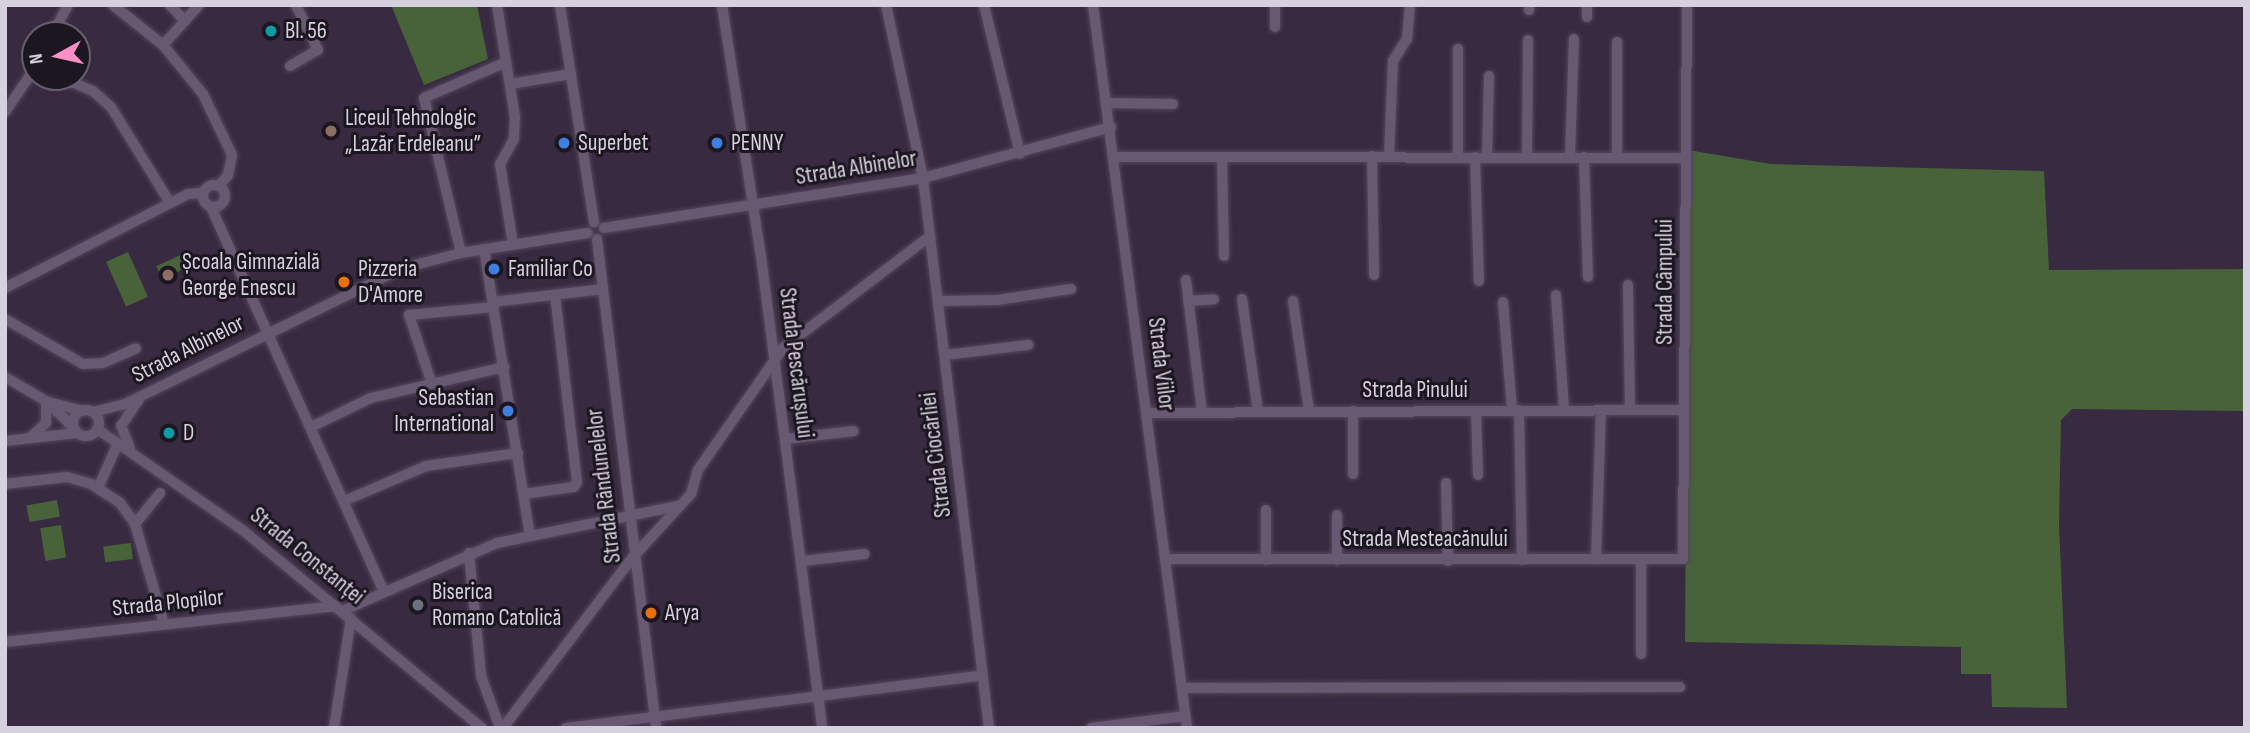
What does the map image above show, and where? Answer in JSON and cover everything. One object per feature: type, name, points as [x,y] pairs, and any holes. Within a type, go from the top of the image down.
[{"type":"street","points":[[59,21],[68,5]]},
{"type":"street","points":[[113,5],[163,45],[194,81],[226,138],[232,164],[219,186],[223,202],[211,207]]},
{"type":"street","points":[[170,5],[185,20]]},
{"type":"street","points":[[163,45],[199,5]]},
{"type":"street","points":[[289,66],[318,50],[296,5]]},
{"type":"street","points":[[496,5],[510,84],[514,139],[500,164],[513,244]]},
{"type":"street","points":[[560,5],[599,225],[592,236]]},
{"type":"street","name":"Strada Pescărușului","points":[[722,5],[754,206],[822,728]]},
{"type":"street","name":"Strada Ciocârliei","points":[[886,5],[923,178],[989,728]]},
{"type":"street","points":[[984,5],[1020,154]]},
{"type":"street","name":"Strada Viilor","points":[[1093,5],[1115,157],[1186,722]]},
{"type":"street","points":[[1275,5],[1275,27]]},
{"type":"street","points":[[1389,156],[1391,75],[1393,61],[1407,39],[1410,5]]},
{"type":"street","name":"Strada Câmpului","points":[[1684,559],[1687,5]]},
{"type":"street","points":[[1570,157],[1574,39]]},
{"type":"street","points":[[1527,157],[1528,40]]},
{"type":"street","points":[[1617,42],[1617,157]]},
{"type":"street","points":[[1458,49],[1458,157]]},
{"type":"street","points":[[461,253],[424,98],[506,62]]},
{"type":"street","points":[[510,84],[571,74]]},
{"type":"street","points":[[1479,281],[1481,157],[1489,76]]},
{"type":"street","points":[[5,112],[21,89]]},
{"type":"street","points":[[91,90],[111,107],[170,203]]},
{"type":"street","points":[[1107,103],[1172,104]]},
{"type":"street","name":"Strada Albinelor","points":[[599,225],[754,206],[923,178],[1020,154],[1111,127]]},
{"type":"street","points":[[1372,156],[1374,275]]},
{"type":"street","points":[[1115,157],[1686,158]]},
{"type":"street","points":[[1222,157],[1223,256]]},
{"type":"street","points":[[1584,157],[1588,277]]},
{"type":"street","points":[[5,288],[188,194],[202,193],[209,186],[219,186]]},
{"type":"street","points":[[202,193],[211,207],[383,589]]},
{"type":"street","name":"Strada Albinelor","points":[[5,441],[31,438],[125,404],[389,274],[461,253],[513,244],[592,236]]},
{"type":"street","name":"Strada Rândunelelor","points":[[592,236],[603,289],[628,517],[656,722]]},
{"type":"street","points":[[501,728],[634,557],[677,506],[691,494],[698,470],[794,335],[930,236]]},
{"type":"street","points":[[484,249],[530,535]]},
{"type":"street","points":[[1186,280],[1202,412]]},
{"type":"street","points":[[1628,285],[1630,410]]},
{"type":"street","points":[[434,381],[408,316],[603,289]]},
{"type":"street","points":[[939,301],[997,300],[1071,289]]},
{"type":"street","points":[[1556,295],[1564,410]]},
{"type":"street","points":[[524,494],[573,487],[578,482],[555,296]]},
{"type":"street","points":[[1188,300],[1214,299]]},
{"type":"street","points":[[1242,299],[1258,411]]},
{"type":"street","points":[[1293,302],[1309,411]]},
{"type":"street","points":[[1503,302],[1515,410],[1522,560]]},
{"type":"street","points":[[5,319],[82,364],[103,363],[136,348]]},
{"type":"street","points":[[945,355],[1028,345]]},
{"type":"street","points":[[311,427],[371,398],[434,381],[504,367]]},
{"type":"street","points":[[5,377],[78,420],[98,427]]},
{"type":"street","points":[[134,453],[121,426],[141,396]]},
{"type":"street","points":[[46,401],[78,420],[86,436],[98,427]]},
{"type":"street","points":[[31,438],[46,423],[46,401]]},
{"type":"street","name":"Strada Albinelor","points":[[98,427],[125,404]]},
{"type":"street","points":[[1596,559],[1601,410]]},
{"type":"street","name":"Strada Pinului","points":[[1147,413],[1684,410]]},
{"type":"street","points":[[1353,411],[1353,474]]},
{"type":"street","points":[[1476,411],[1478,475]]},
{"type":"street","points":[[31,438],[78,420]]},
{"type":"street","name":"Strada Constanței","points":[[98,427],[308,583],[470,715],[482,728]]},
{"type":"street","points":[[785,439],[854,431]]},
{"type":"street","points":[[98,488],[118,443]]},
{"type":"street","points":[[344,501],[426,466],[517,453]]},
{"type":"street","points":[[5,484],[67,477],[98,488],[120,503],[135,524],[164,624]]},
{"type":"street","points":[[1446,483],[1448,561]]},
{"type":"street","points":[[135,524],[160,493]]},
{"type":"street","points":[[334,728],[343,612],[383,589],[469,553],[530,535],[677,506]]},
{"type":"street","points":[[1266,510],[1266,560]]},
{"type":"street","points":[[1337,515],[1337,560]]},
{"type":"street","points":[[469,553],[481,676],[501,728]]},
{"type":"street","points":[[802,561],[865,554]]},
{"type":"street","name":"Strada Mesteacănului","points":[[1166,559],[1684,559]]},
{"type":"street","points":[[1641,559],[1641,654]]},
{"type":"street","points":[[295,611],[307,601],[308,583]]},
{"type":"street","name":"Strada Plopilor","points":[[5,642],[295,611],[343,612]]},
{"type":"street","points":[[566,728],[656,722],[818,695],[983,675]]},
{"type":"street","points":[[1182,688],[1680,687]]},
{"type":"street","points":[[470,715],[494,728]]},
{"type":"street","points":[[1091,728],[1186,722]]},
{"type":"green space","points":[[391,5],[477,5],[488,59],[424,85]]},
{"type":"green space","points":[[1688,150],[1771,164],[2044,171],[2049,270],[2245,269],[2245,411],[2072,409],[2061,420],[2059,525],[2067,708],[1992,707],[1991,674],[1961,674],[1961,647],[1685,642]]},
{"type":"green space","points":[[128,252],[148,297],[126,307],[106,262]]},
{"type":"green space","points":[[187,252],[193,265],[162,279],[156,266]]},
{"type":"green space","points":[[57,500],[60,517],[29,522],[26,505]]},
{"type":"green space","points":[[61,525],[66,558],[45,561],[40,528]]},
{"type":"green space","points":[[131,543],[133,559],[105,562],[103,546]]},
{"type":"place","name":"Bl. 56","points":[[271,31]]},
{"type":"place","name":"Liceul Tehnologic „Lazăr Erdeleanu”","points":[[331,131]]},
{"type":"place","name":"Superbet","points":[[564,143]]},
{"type":"place","name":"PENNY","points":[[717,143]]},
{"type":"place","name":"Familiar Co","points":[[494,269]]},
{"type":"place","name":"Școala Gimnazială George Enescu","points":[[168,275]]},
{"type":"place","name":"Pizzeria D'Amore","points":[[344,282]]},
{"type":"place","name":"Sebastian International","points":[[508,411]]},
{"type":"place","name":"D","points":[[169,433]]},
{"type":"place","name":"Biserica Romano Catolică","points":[[418,605]]},
{"type":"place","name":"Arya","points":[[651,613]]}]
